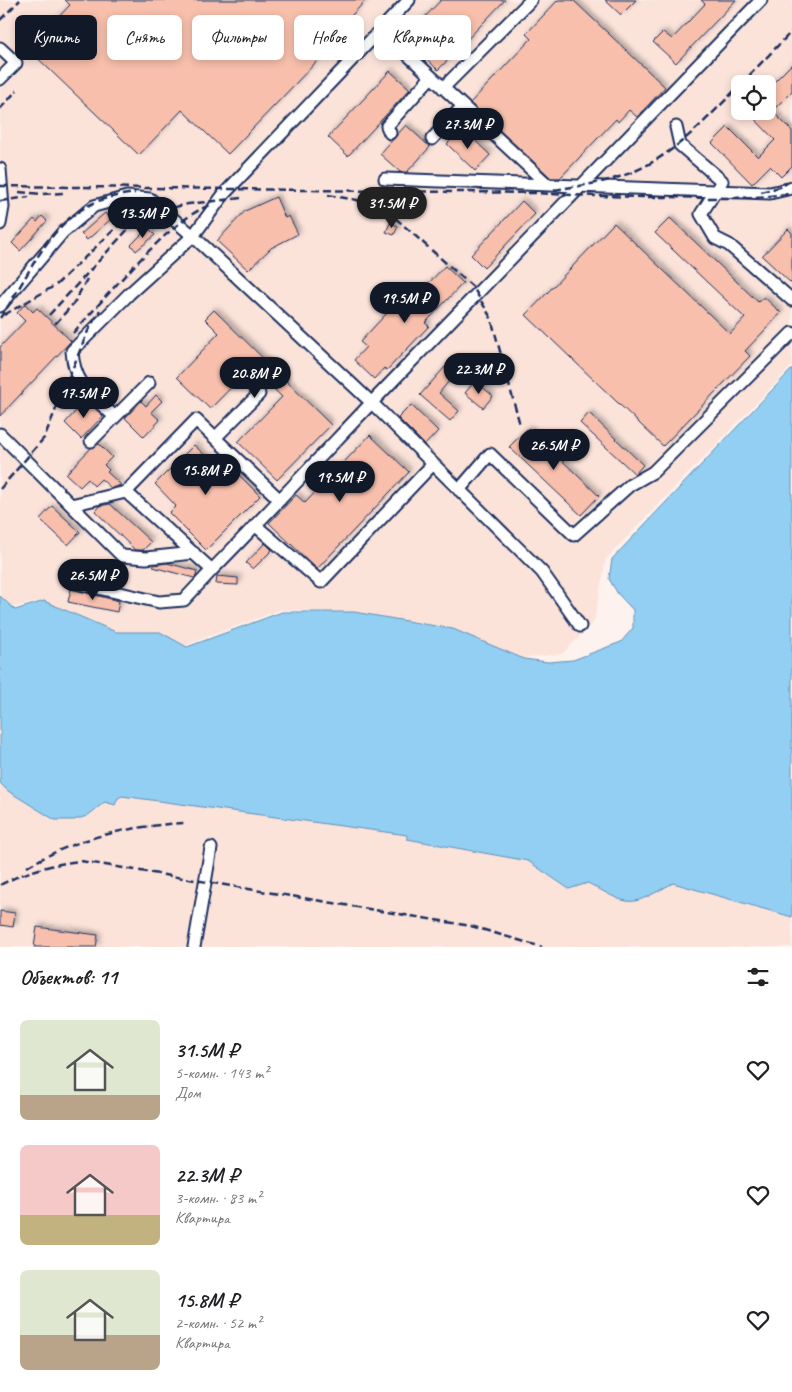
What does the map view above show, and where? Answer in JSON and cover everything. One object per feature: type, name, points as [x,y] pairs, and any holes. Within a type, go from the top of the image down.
[{"type":"lane","points":[[395,15],[409,0]]},
{"type":"lane","points":[[443,88],[531,0]]},
{"type":"lane","points":[[72,582],[159,602],[184,600],[761,0]]},
{"type":"lane","points":[[115,417],[81,384],[73,364],[72,351],[129,294],[193,236],[224,194],[374,37]]},
{"type":"lane","points":[[0,48],[16,63],[0,78]]},
{"type":"lane","points":[[414,60],[548,185]]},
{"type":"lane","points":[[390,133],[387,126],[432,77]]},
{"type":"lane","points":[[432,139],[463,106]]},
{"type":"lane","points":[[676,127],[680,145],[722,181],[701,214],[715,238],[730,245],[792,300]]},
{"type":"lane","points":[[0,169],[3,208],[0,224]]},
{"type":"lane","points":[[385,179],[770,194],[792,188]]},
{"type":"lane","points":[[0,306],[63,232],[94,206],[127,197],[150,199],[193,236],[372,403],[542,572],[580,626]]},
{"type":"lane","points":[[459,490],[490,454],[574,535],[630,485],[653,472],[792,333]]},
{"type":"lane","points":[[91,441],[149,383]]},
{"type":"lane","points":[[215,438],[258,394]]},
{"type":"lane","points":[[71,505],[126,492],[196,420],[280,500]]},
{"type":"lane","points":[[0,434],[122,556],[146,558],[194,553]]},
{"type":"lane","points":[[255,525],[321,582],[433,464]]},
{"type":"lane","points":[[126,492],[212,570]]},
{"type":"lane","points":[[194,947],[211,848]]},
{"type":"shaded area","points":[[0,0],[792,0],[792,366],[606,559],[594,622],[562,654],[522,658],[452,630],[353,612],[280,610],[183,646],[159,632],[114,632],[39,601],[12,608],[0,596]]},
{"type":"shaded area","points":[[0,783],[8,791],[74,820],[87,816],[105,802],[122,796],[408,835],[408,839],[528,861],[569,889],[588,883],[598,889],[642,900],[673,883],[792,917],[792,947],[0,947]]},
{"type":"water","points":[[792,369],[792,917],[673,883],[639,900],[623,900],[588,883],[569,889],[528,861],[407,839],[407,835],[122,796],[118,798],[115,805],[105,802],[87,816],[74,820],[55,820],[8,791],[0,783],[0,596],[15,610],[44,601],[116,632],[160,632],[187,647],[282,612],[354,612],[453,629],[524,659],[548,662],[573,660],[621,642],[633,628],[633,610],[618,594],[609,579],[612,559]]},
{"type":"building","points":[[65,0],[366,0],[352,15],[294,15],[294,60],[318,60],[228,154],[182,110],[139,155],[40,60],[97,60],[97,15],[60,15],[70,5]]},
{"type":"building","points":[[441,0],[505,0],[471,36],[471,15],[427,15]]},
{"type":"building","points":[[558,0],[573,0],[665,87],[637,117],[629,110],[618,122],[616,119],[560,178],[551,178],[470,103],[531,39],[526,34]]},
{"type":"building","points":[[605,0],[636,0],[621,15]]},
{"type":"building","points":[[701,0],[736,0],[676,63],[653,42],[663,32],[672,39],[705,4]]},
{"type":"building","points":[[428,60],[448,60],[438,70]]},
{"type":"building","points":[[792,64],[792,91],[776,107],[776,80]]},
{"type":"building","points":[[390,71],[410,89],[348,156],[328,137]]},
{"type":"building","points":[[776,115],[792,131],[792,166],[781,177],[770,166],[752,184],[712,143],[728,127],[758,157],[775,140],[756,120],[776,120]]},
{"type":"building","points":[[406,125],[430,147],[407,172],[400,172],[380,154]]},
{"type":"building","points":[[462,128],[490,155],[475,171],[447,144]]},
{"type":"building","points":[[276,197],[285,218],[289,216],[298,234],[271,248],[248,270],[217,241],[245,211]]},
{"type":"building","points":[[522,201],[535,214],[484,268],[471,255]]},
{"type":"building","points":[[105,213],[111,219],[87,240],[81,234]]},
{"type":"building","points":[[42,216],[47,221],[20,251],[12,243],[34,219],[37,222]]},
{"type":"building","points":[[670,218],[758,302],[764,297],[781,313],[745,351],[750,356],[663,446],[526,315],[614,223],[730,334],[745,318],[655,233]]},
{"type":"building","points":[[390,223],[398,226],[394,235],[386,232]]},
{"type":"building","points":[[148,228],[155,235],[136,251],[131,245]]},
{"type":"building","points":[[788,229],[792,233],[792,284],[762,256]]},
{"type":"building","points":[[445,266],[463,283],[425,323],[429,326],[387,370],[384,368],[374,379],[354,360],[366,347],[360,342],[400,299],[407,306]]},
{"type":"building","points":[[25,304],[33,312],[37,308],[71,341],[0,416],[0,347],[25,321],[17,313]]},
{"type":"building","points":[[214,310],[331,425],[277,480],[238,442],[282,397],[251,367],[210,409],[177,377],[219,333],[205,319]]},
{"type":"building","points":[[445,367],[454,375],[439,393],[459,411],[450,421],[420,395]]},
{"type":"building","points":[[475,381],[493,396],[483,408],[465,393]]},
{"type":"building","points":[[156,395],[162,401],[151,412],[160,420],[144,437],[125,418],[141,401],[146,406]]},
{"type":"building","points":[[86,400],[103,416],[81,439],[65,423]]},
{"type":"building","points":[[411,405],[438,431],[425,445],[398,418]]},
{"type":"building","points":[[589,413],[643,465],[635,474],[580,423]]},
{"type":"building","points":[[528,428],[599,496],[581,515],[509,447]]},
{"type":"building","points":[[370,435],[409,472],[317,569],[269,523],[296,495],[305,503]]},
{"type":"building","points":[[99,444],[112,457],[104,465],[109,470],[107,472],[121,485],[111,488],[101,479],[94,486],[88,479],[80,487],[66,474],[91,448]]},
{"type":"building","points":[[194,445],[215,465],[222,458],[260,496],[206,550],[169,513],[176,506],[155,484]]},
{"type":"building","points":[[110,504],[151,542],[143,550],[135,550],[95,511],[99,506]]},
{"type":"building","points":[[52,506],[80,532],[68,545],[40,519]]},
{"type":"building","points":[[265,543],[272,550],[253,569],[246,563]]},
{"type":"building","points":[[167,563],[197,571],[196,576],[194,578],[153,567],[154,565]]},
{"type":"building","points":[[217,576],[238,578],[238,585],[216,584]]},
{"type":"building","points":[[71,589],[119,601],[117,612],[68,602]]},
{"type":"building","points":[[0,911],[15,913],[13,927],[0,925]]},
{"type":"building","points":[[37,927],[98,935],[96,947],[34,947]]},
{"type":"railway","points":[[0,20],[20,0]]},
{"type":"railway","points":[[750,75],[792,31]]},
{"type":"railway","points":[[0,109],[17,90]]},
{"type":"railway","points":[[554,190],[614,179],[656,160],[686,138],[731,94]]},
{"type":"railway","points":[[761,192],[780,187],[792,180]]},
{"type":"railway","points":[[0,186],[537,193],[716,198],[746,198],[792,193]]},
{"type":"railway","points":[[19,192],[64,193]]},
{"type":"railway","points":[[0,318],[42,250],[67,221],[83,209],[101,200],[135,193]]},
{"type":"railway","points":[[328,195],[357,200],[393,216],[473,287],[491,318],[520,425]]},
{"type":"railway","points":[[0,201],[29,197]]},
{"type":"railway","points":[[49,315],[130,227],[158,211],[188,204],[241,198]]},
{"type":"railway","points":[[73,333],[158,242],[195,212],[211,205]]},
{"type":"railway","points":[[4,315],[56,285],[122,222],[141,208]]},
{"type":"railway","points":[[55,324],[74,303],[87,279]]},
{"type":"railway","points":[[0,489],[44,438],[88,331],[100,310]]},
{"type":"railway","points":[[27,867],[64,848],[103,835],[143,827],[184,823]]},
{"type":"railway","points":[[0,885],[39,869],[81,861],[471,926],[542,947]]}]
